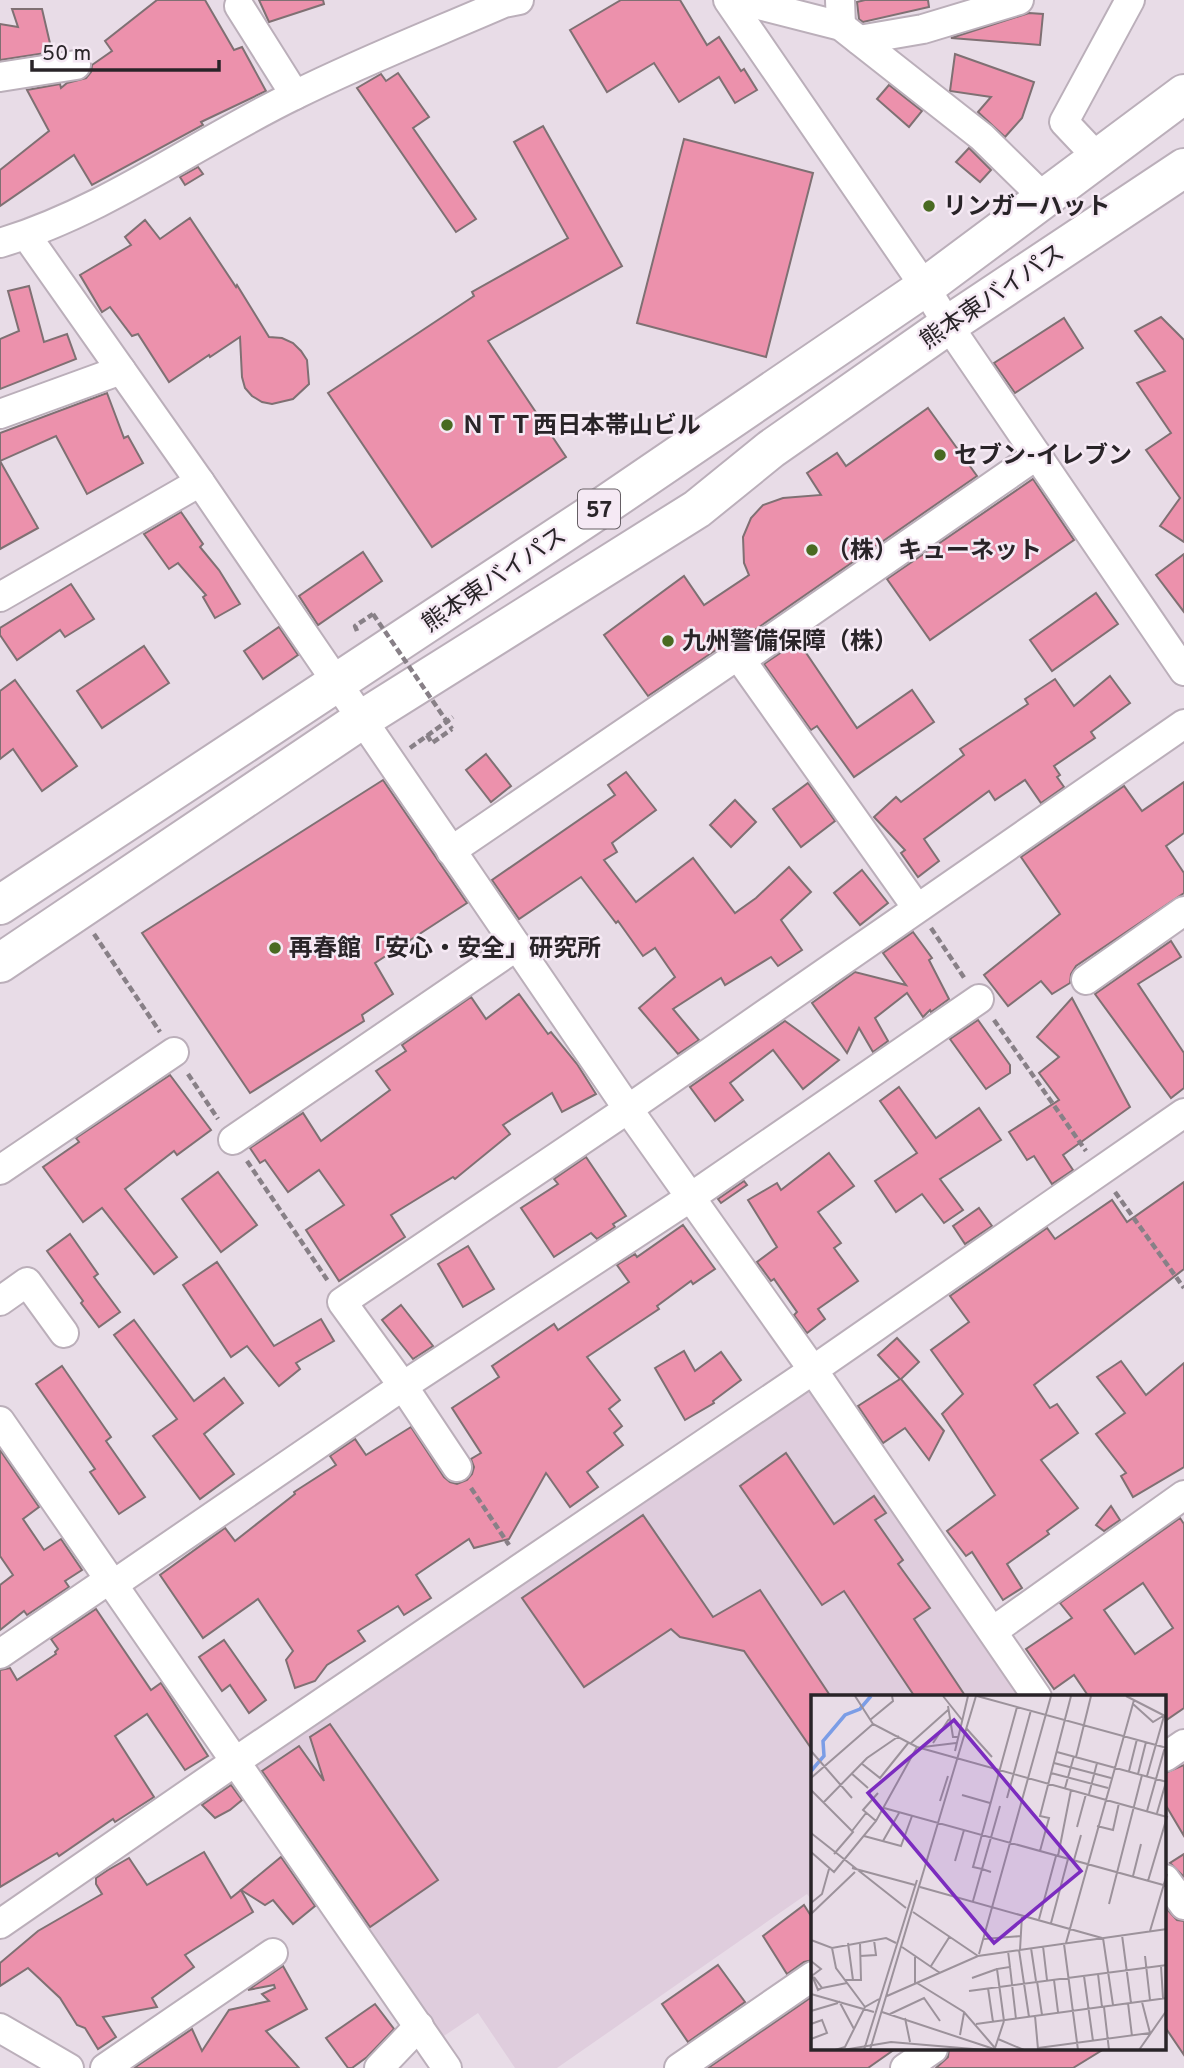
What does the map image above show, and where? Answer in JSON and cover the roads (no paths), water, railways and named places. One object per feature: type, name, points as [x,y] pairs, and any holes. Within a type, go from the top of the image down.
[{"type":"highway","name":"熊本東バイパス","points":[[0,905],[337,684],[925,287],[1184,94]]},
{"type":"highway","name":"熊本東バイパス","points":[[0,963],[361,720],[697,509],[771,449],[948,325],[1184,168]]},
{"type":"street","points":[[728,0],[1184,671]]},
{"type":"street","points":[[739,0],[846,22],[923,29],[1019,0]]},
{"type":"street","points":[[1098,158],[1064,122],[1130,0]]},
{"type":"street","points":[[509,1],[295,95],[104,200],[13,239],[121,370],[200,481],[628,1109],[813,1370],[1036,1695]]},
{"type":"street","points":[[239,6],[295,95]]},
{"type":"street","points":[[846,22],[982,137],[1044,198]]},
{"type":"street","points":[[0,77],[76,65]]},
{"type":"street","points":[[0,414],[121,370]]},
{"type":"street","points":[[451,851],[731,660],[741,660],[1037,455]]},
{"type":"street","points":[[0,597],[200,481]]},
{"type":"street","points":[[741,660],[917,908]]},
{"type":"street","points":[[457,1467],[342,1302],[628,1109],[1184,724]]},
{"type":"street","points":[[1086,979],[1184,911]]},
{"type":"street","points":[[233,1140],[517,946]]},
{"type":"street","points":[[0,1654],[691,1197],[979,999]]},
{"type":"street","points":[[0,1170],[173,1052]]},
{"type":"street","points":[[0,1924],[813,1370],[1184,1112]]},
{"type":"street","points":[[0,1301],[27,1282],[64,1333]]},
{"type":"street","points":[[0,1421],[447,2068]]},
{"type":"street","points":[[993,1631],[1184,1495]]},
{"type":"street","points":[[1166,1756],[1184,1744]]},
{"type":"street","points":[[105,2068],[273,1953]]},
{"type":"street","points":[[679,2068],[811,1977]]},
{"type":"street","points":[[379,2068],[419,2026]]},
{"type":"street","points":[[0,2028],[69,2068]]},
{"type":"street","points":[[905,2068],[932,2050]]},
{"type":"place","name":"リンガーハット","points":[[929,206]]},
{"type":"place","name":"ＮＴＴ西日本帯山ビル","points":[[447,425]]},
{"type":"place","name":"セブン-イレブン","points":[[940,455]]},
{"type":"place","name":"（株）キューネット","points":[[812,550]]},
{"type":"place","name":"九州警備保障（株）","points":[[668,641]]},
{"type":"place","name":"再春館「安心・安全」研究所","points":[[275,948]]}]
